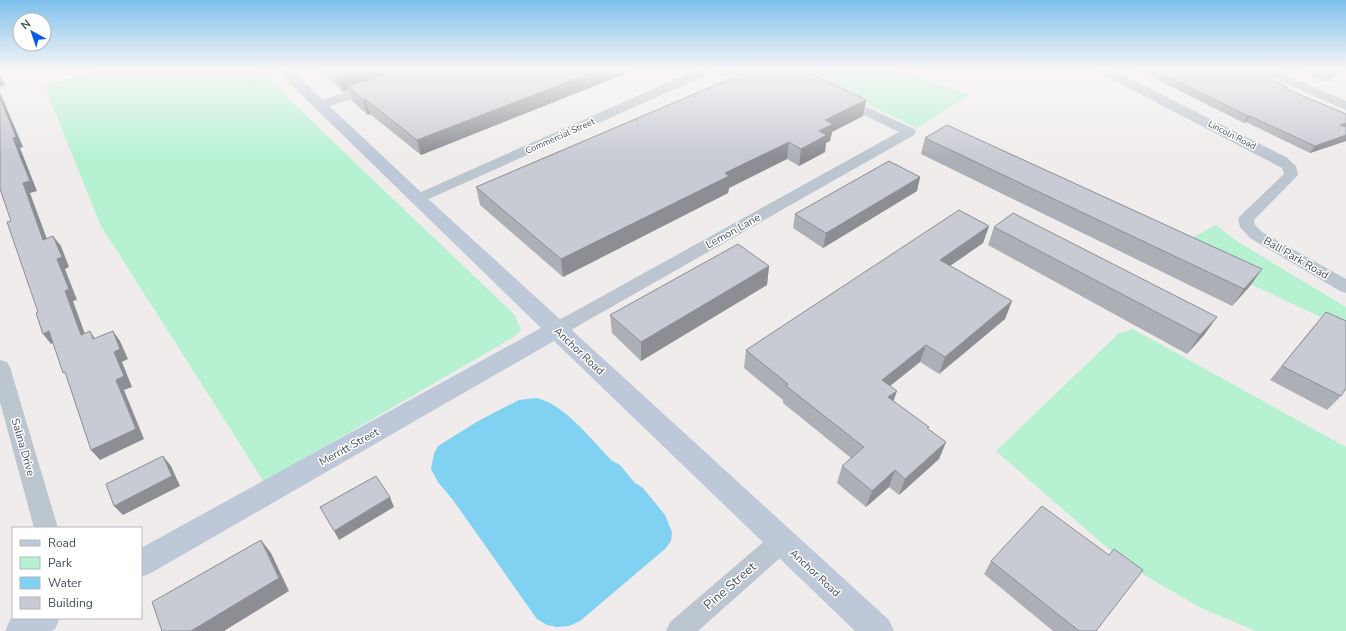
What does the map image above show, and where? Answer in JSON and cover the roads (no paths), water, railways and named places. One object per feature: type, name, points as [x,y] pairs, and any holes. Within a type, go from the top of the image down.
[{"type":"street","name":"Anchor Road","points":[[313,98],[417,199],[878,631]]},
{"type":"street","points":[[320,105],[340,98]]},
{"type":"street","name":"Commercial Street","points":[[417,199],[643,98]]},
{"type":"street","name":"Lemon Lane","points":[[556,330],[909,132],[840,98]]},
{"type":"street","name":"Lincoln Road","points":[[1160,98],[1281,160],[1289,166],[1291,175],[1246,219],[1248,227]]},
{"type":"street","points":[[1329,98],[1346,106]]},
{"type":"street","name":"Ball Park Road","points":[[1248,227],[1256,235],[1346,287]]},
{"type":"street","name":"Merritt Street","points":[[142,562],[556,330]]},
{"type":"street","name":"Salina Drive","points":[[0,367],[5,401],[46,527]]},
{"type":"street","name":"Pine Street","points":[[679,631],[782,541]]},
{"type":"street","points":[[21,631],[42,619]]},
{"type":"water","points":[[536,398],[546,401],[567,415],[611,460],[620,465],[635,483],[643,488],[665,515],[672,532],[671,541],[665,549],[580,621],[569,626],[557,627],[547,625],[537,619],[453,500],[438,482],[431,469],[434,454],[438,446],[480,420],[519,400]]}]
